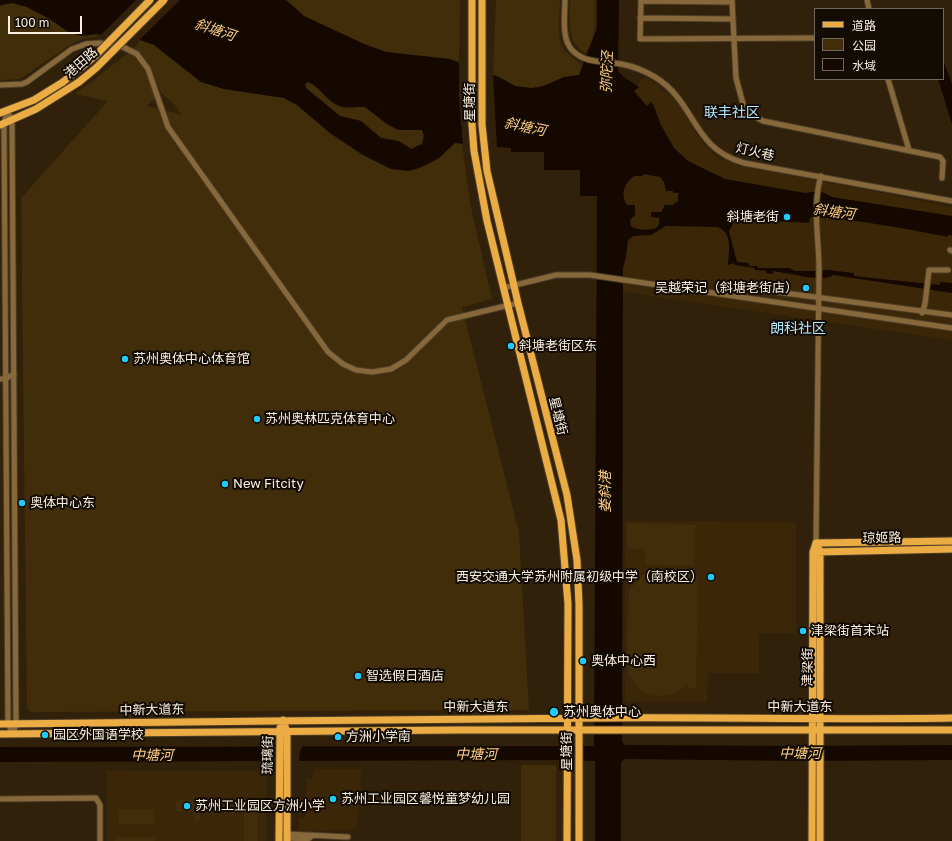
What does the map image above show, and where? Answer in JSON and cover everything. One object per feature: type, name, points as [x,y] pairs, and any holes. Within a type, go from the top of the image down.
[{"type":"main road","name":"港田路","points":[[4,112],[34,100],[63,82],[95,56],[150,0]]},
{"type":"main road","name":"港田路","points":[[2,124],[52,101],[79,82],[96,68],[164,0]]},
{"type":"main road","name":"星塘街","points":[[472,0],[472,125],[477,168],[507,306],[561,520],[568,604],[567,841]]},
{"type":"main road","name":"星塘街","points":[[482,0],[482,125],[487,171],[571,519],[577,560],[579,604],[579,841]]},
{"type":"main road","name":"琼姬路","points":[[816,543],[952,541]]},
{"type":"main road","name":"津梁街","points":[[812,841],[816,543]]},
{"type":"main road","name":"琼姬路","points":[[816,552],[952,549]]},
{"type":"main road","name":"津梁街","points":[[816,552],[821,730],[820,841]]},
{"type":"main road","name":"中新大道东","points":[[0,724],[579,718],[820,720],[952,718]]},
{"type":"main road","name":"琉璃街","points":[[279,841],[283,761],[283,720]]},
{"type":"main road","name":"中新大道东","points":[[0,734],[579,730],[952,730]]},
{"type":"main road","name":"琉璃街","points":[[283,761],[287,838]]},
{"type":"street","name":"灯火巷","points":[[565,0],[567,40],[571,49],[583,58],[621,64],[644,71],[669,88],[684,104],[702,135],[721,154],[744,163],[952,201]]},
{"type":"street","points":[[814,38],[734,38],[640,39],[640,1],[732,1],[734,38],[736,78],[745,111],[763,121],[942,158],[944,164],[942,178]]},
{"type":"street","points":[[640,18],[733,19]]},
{"type":"street","points":[[0,85],[22,84],[27,82],[72,49],[86,44],[100,43],[123,47],[137,54],[148,69],[168,127],[328,352],[350,368],[372,372],[391,369],[406,360],[447,320],[518,303]]},
{"type":"street","points":[[888,80],[909,150]]},
{"type":"street","points":[[4,112],[12,120],[16,724],[12,734]]},
{"type":"street","points":[[4,112],[2,124],[3,379],[7,570],[8,724],[12,734]]},
{"type":"street","name":"津梁街","points":[[816,543],[819,268],[817,220],[818,186],[821,176]]},
{"type":"street","points":[[922,312],[925,304],[929,270],[948,270]]},
{"type":"street","points":[[503,288],[556,275],[590,275],[952,328]]},
{"type":"street","points":[[731,286],[952,315]]},
{"type":"street","points":[[3,370],[14,374]]},
{"type":"street","points":[[3,379],[14,374]]},
{"type":"street","points":[[0,570],[7,570]]},
{"type":"street","points":[[0,799],[96,798],[100,805],[100,841]]},
{"type":"street","points":[[287,838],[348,837]]},
{"type":"shaded area","name":"斜塘老街","points":[[646,77],[673,98],[683,110],[699,138],[719,159],[742,166],[952,207],[952,340],[623,292],[623,265],[626,257],[627,243],[633,236],[621,227],[627,94]]},
{"type":"shaded area","name":"西安交通大学苏州附属初级中学（南校区）","points":[[625,521],[796,522],[796,633],[759,633],[759,673],[708,673],[707,702],[625,702]]},
{"type":"shaded area","name":"苏州工业园区馨悦童梦幼儿园","points":[[314,769],[361,769],[360,802],[354,830],[299,831],[299,818],[305,818],[307,778],[313,778]]},
{"type":"shaded area","name":"苏州工业园区方洲小学","points":[[107,770],[267,771],[266,841],[107,841]]},
{"type":"green space","points":[[286,0],[460,0],[459,63],[450,59],[386,52],[364,44],[304,16]]},
{"type":"green space","points":[[496,0],[560,0],[560,40],[565,51],[583,66],[579,75],[564,77],[550,84],[531,88],[515,86],[493,75]]},
{"type":"green space","points":[[570,0],[595,0],[595,21],[592,41],[585,53],[575,43],[570,30]]},
{"type":"green space","points":[[12,3],[27,7],[48,18],[70,33],[82,36],[99,34],[95,37],[82,39],[68,46],[20,79],[0,80],[0,6]]},
{"type":"green space","name":"苏州奥林匹克体育中心","points":[[141,40],[154,45],[201,82],[224,89],[284,98],[297,105],[330,133],[363,155],[439,158],[455,143],[462,144],[470,203],[492,299],[462,307],[519,532],[529,710],[29,711],[27,707],[21,198],[108,101],[75,94],[131,51]],"holes":[[[138,58],[152,73],[162,94],[173,103],[182,115],[147,106],[155,99],[142,63]]]},
{"type":"green space","points":[[308,82],[313,84],[329,100],[338,106],[344,108],[365,107],[387,124],[402,130],[422,130],[424,136],[422,144],[411,149],[402,143],[381,138],[361,121],[340,116],[306,88],[305,84]]},
{"type":"green space","points":[[627,523],[695,525],[694,566],[645,565],[645,549],[627,549]]},
{"type":"green space","points":[[655,569],[679,573],[690,583],[691,575],[698,575],[696,689],[688,688],[688,684],[672,694],[660,696],[650,695],[640,690],[628,674],[627,662],[629,591],[643,574]]},
{"type":"green space","points":[[521,765],[556,765],[556,841],[521,841]]},
{"type":"green space","points":[[176,800],[200,800],[200,821],[194,821],[193,811],[176,811]]},
{"type":"green space","points":[[244,808],[257,808],[257,841],[244,841]]},
{"type":"green space","points":[[119,809],[154,809],[154,824],[119,824]]},
{"type":"green space","points":[[114,837],[155,837],[154,841],[114,841]]},
{"type":"water","points":[[0,0],[286,0],[304,16],[364,44],[386,52],[450,59],[499,77],[515,86],[531,88],[541,87],[564,77],[579,75],[597,28],[597,0],[619,0],[618,71],[639,87],[634,91],[647,106],[651,102],[653,104],[661,125],[674,148],[688,161],[725,179],[805,193],[820,191],[832,197],[952,216],[952,235],[948,235],[948,237],[862,222],[810,217],[809,223],[740,219],[734,222],[729,231],[737,262],[749,263],[749,266],[757,266],[758,268],[789,268],[795,271],[829,270],[854,273],[854,276],[940,285],[940,282],[952,283],[952,293],[833,275],[829,277],[814,278],[773,271],[773,274],[766,273],[766,271],[755,270],[755,268],[734,265],[734,263],[728,265],[728,238],[722,229],[717,227],[666,226],[651,235],[633,236],[628,240],[623,268],[622,742],[625,745],[952,745],[952,760],[803,761],[624,759],[621,762],[621,841],[595,841],[595,761],[0,762],[0,747],[594,746],[597,196],[580,196],[580,170],[544,170],[544,152],[511,152],[511,148],[455,143],[439,158],[422,167],[409,171],[391,169],[363,155],[330,133],[297,105],[284,98],[224,89],[201,82],[154,45],[140,40],[96,34],[82,36],[70,33],[48,18],[27,7],[12,3],[0,5]],"holes":[[[308,82],[313,84],[330,100],[338,105],[348,107],[365,107],[387,124],[398,130],[422,130],[424,136],[422,144],[411,149],[399,141],[381,138],[361,121],[340,116],[306,88],[305,84]],[[643,174],[660,177],[664,182],[666,191],[678,193],[678,202],[674,203],[674,205],[665,205],[661,212],[651,212],[651,217],[659,218],[659,224],[656,228],[646,230],[636,229],[631,226],[630,220],[635,215],[635,205],[627,205],[624,197],[624,189],[628,182],[634,176],[643,176]]]},
{"type":"water","points":[[944,62],[952,84],[952,124],[938,80],[944,80]]},
{"type":"pier","points":[[136,0],[180,0],[137,42],[100,36]]},
{"type":"pier","points":[[459,61],[493,73],[497,150],[463,146],[459,97]]},
{"type":"pier","points":[[303,746],[300,751],[299,761],[269,761],[269,751],[266,747]]},
{"type":"place","name":"斜塘老街","points":[[787,217]]},
{"type":"place","name":"吴越荣记（斜塘老街店）","points":[[806,288]]},
{"type":"place","name":"斜塘老街区东","points":[[511,346]]},
{"type":"place","name":"苏州奥体中心体育馆","points":[[125,359]]},
{"type":"place","name":"苏州奥林匹克体育中心","points":[[257,419]]},
{"type":"place","name":"New Fitcity","points":[[225,484]]},
{"type":"place","name":"奥体中心东","points":[[22,503]]},
{"type":"place","name":"西安交通大学苏州附属初级中学（南校区）","points":[[711,577]]},
{"type":"place","name":"津梁街首末站","points":[[803,631]]},
{"type":"place","name":"奥体中心西","points":[[583,661]]},
{"type":"place","name":"智选假日酒店","points":[[358,676]]},
{"type":"place","name":"苏州奥体中心","points":[[554,712]]},
{"type":"place","name":"园区外国语学校","points":[[45,735]]},
{"type":"place","name":"方洲小学南","points":[[338,737]]},
{"type":"place","name":"苏州工业园区馨悦童梦幼儿园","points":[[333,799]]},
{"type":"place","name":"苏州工业园区方洲小学","points":[[187,806]]},
{"type":"district","name":"联丰社区","points":[[732,113]]},
{"type":"district","name":"朗科社区","points":[[798,329]]},
{"type":"water label","name":"斜塘河","points":[[215,30]]},
{"type":"water label","name":"弥陀泾","points":[[607,72]]},
{"type":"water label","name":"斜塘河","points":[[525,127]]},
{"type":"water label","name":"斜塘河","points":[[834,212]]},
{"type":"water label","name":"娄斜港","points":[[606,492]]},
{"type":"water label","name":"中塘河","points":[[800,754]]},
{"type":"water label","name":"中塘河","points":[[476,755]]},
{"type":"water label","name":"中塘河","points":[[152,756]]}]
